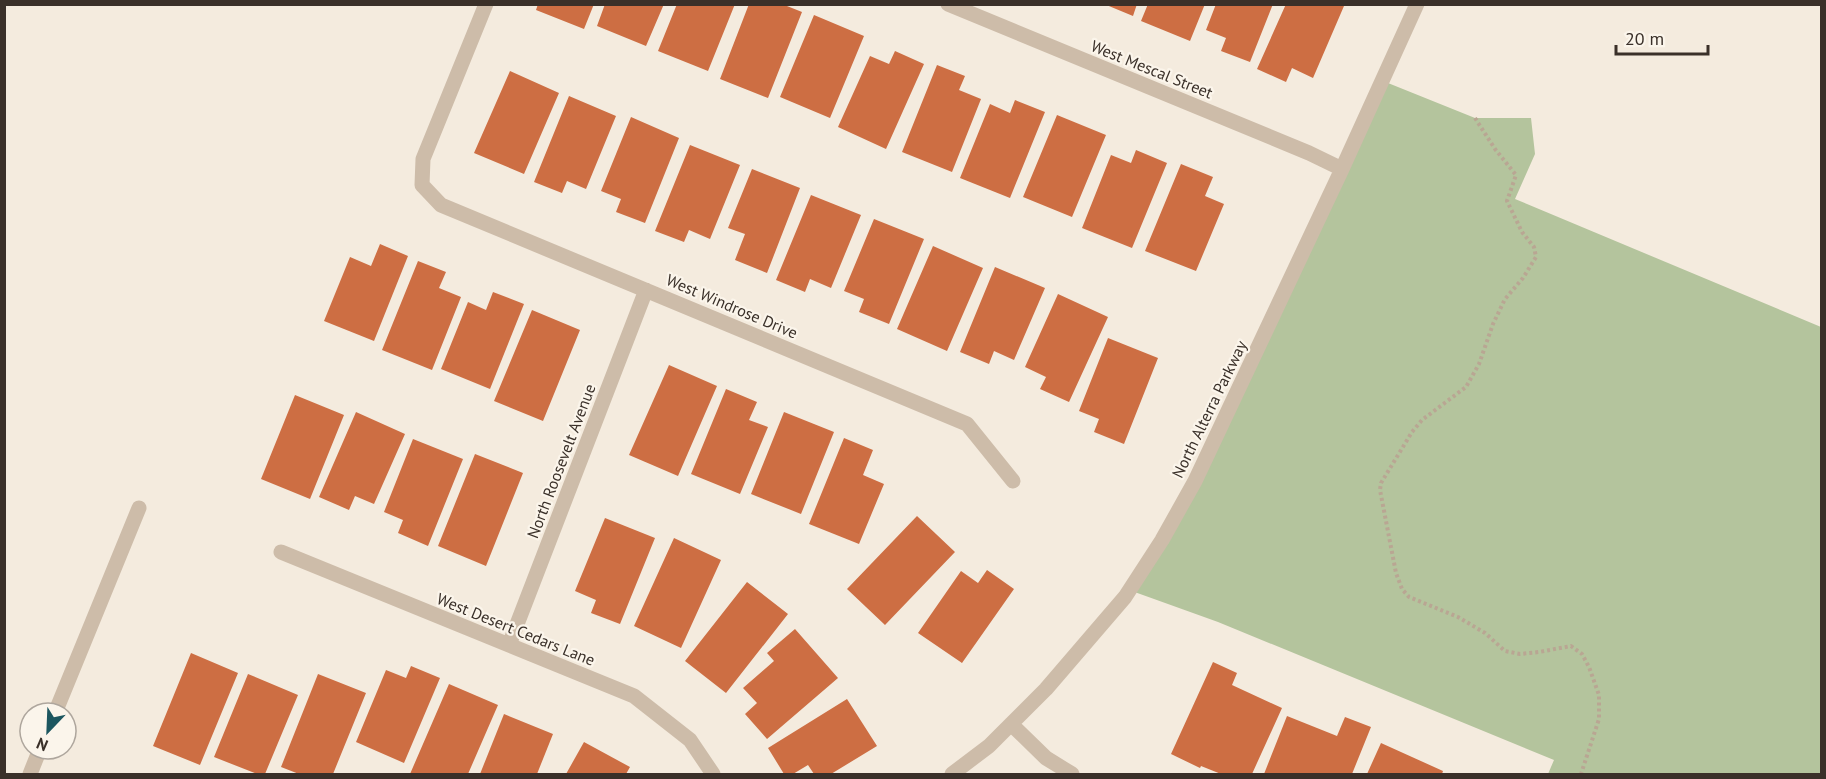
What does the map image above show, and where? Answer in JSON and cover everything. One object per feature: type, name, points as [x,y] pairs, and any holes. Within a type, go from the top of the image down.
[{"type":"street","name":"West Windrose Drive","points":[[486,4],[423,159],[422,184],[441,205],[967,424],[1013,481]]},
{"type":"street","name":"West Mescal Street","points":[[948,4],[1309,153],[1342,169]]},
{"type":"street","name":"North Alterra Parkway","points":[[952,774],[989,746],[1046,689],[1125,597],[1162,540],[1195,481],[1417,4]]},
{"type":"street","name":"North Roosevelt Avenue","points":[[509,645],[646,290]]},
{"type":"street","points":[[60,701],[139,508]]},
{"type":"street","name":"West Desert Cedars Lane","points":[[281,552],[634,696],[690,740],[713,774]]},
{"type":"street","points":[[1011,724],[1047,758],[1072,774]]},
{"type":"path","points":[[1475,118],[1516,175],[1507,201],[1522,232],[1534,246],[1536,257],[1523,278],[1505,299],[1493,324],[1479,364],[1466,387],[1422,420],[1412,432],[1381,483],[1380,490],[1396,573],[1402,589],[1409,597],[1458,617],[1485,633],[1505,651],[1520,654],[1571,646],[1582,654],[1599,695],[1599,719],[1581,774]]},
{"type":"green space","points":[[1383,81],[1475,118],[1531,118],[1535,154],[1515,199],[1821,327],[1821,774],[1548,774],[1554,760],[1218,622],[1129,590],[1162,540]]},
{"type":"building","points":[[538,4],[594,4],[584,29],[536,10]]},
{"type":"building","points":[[605,4],[664,4],[646,46],[597,26]]},
{"type":"building","points":[[677,4],[735,4],[708,71],[658,51]]},
{"type":"building","points":[[749,4],[782,4],[802,12],[768,98],[720,79]]},
{"type":"building","points":[[1104,4],[1137,4],[1133,16]]},
{"type":"building","points":[[1148,4],[1205,4],[1190,41],[1141,21]]},
{"type":"building","points":[[1216,4],[1273,4],[1250,62],[1221,51],[1226,38],[1206,30]]},
{"type":"building","points":[[1286,4],[1340,4],[1344,6],[1313,78],[1292,68],[1286,82],[1257,69]]},
{"type":"building","points":[[814,15],[864,36],[830,118],[780,97]]},
{"type":"building","points":[[895,51],[924,64],[886,149],[838,127],[870,56],[889,64]]},
{"type":"building","points":[[937,65],[965,76],[959,90],[981,99],[952,172],[902,152]]},
{"type":"building","points":[[510,71],[559,93],[524,174],[474,153]]},
{"type":"building","points":[[569,96],[616,116],[586,189],[567,181],[562,193],[534,182]]},
{"type":"building","points":[[1015,100],[1045,112],[1010,198],[960,178],[990,104],[1010,113]]},
{"type":"building","points":[[1057,115],[1106,135],[1072,217],[1023,197]]},
{"type":"building","points":[[631,117],[679,138],[645,223],[616,212],[621,199],[601,191]]},
{"type":"building","points":[[690,145],[740,165],[710,239],[689,230],[684,242],[655,231]]},
{"type":"building","points":[[1136,150],[1167,163],[1132,248],[1082,228],[1111,155],[1131,163]]},
{"type":"building","points":[[1181,164],[1213,177],[1205,196],[1224,204],[1196,271],[1145,251]]},
{"type":"building","points":[[752,169],[800,188],[767,273],[735,260],[745,234],[728,228]]},
{"type":"building","points":[[811,195],[861,215],[831,288],[810,279],[805,292],[776,280]]},
{"type":"building","points":[[874,219],[924,239],[889,324],[859,312],[864,299],[844,291]]},
{"type":"building","points":[[380,244],[408,256],[374,341],[324,321],[350,257],[371,266]]},
{"type":"building","points":[[933,246],[983,268],[947,351],[897,329]]},
{"type":"building","points":[[418,261],[446,272],[439,288],[461,297],[432,370],[382,350]]},
{"type":"building","points":[[995,267],[1045,288],[1014,360],[994,351],[989,364],[960,352]]},
{"type":"building","points":[[493,292],[524,304],[490,389],[441,369],[468,302],[486,310]]},
{"type":"building","points":[[1058,294],[1108,317],[1069,402],[1040,389],[1046,377],[1025,367]]},
{"type":"building","points":[[532,310],[580,330],[543,421],[494,401]]},
{"type":"building","points":[[1108,338],[1158,358],[1124,444],[1094,432],[1099,419],[1079,411]]},
{"type":"building","points":[[669,365],[717,386],[678,476],[629,455]]},
{"type":"building","points":[[726,389],[757,402],[749,420],[768,427],[740,494],[691,474]]},
{"type":"building","points":[[295,395],[344,415],[310,499],[261,479]]},
{"type":"building","points":[[356,412],[405,434],[374,504],[355,496],[349,510],[319,497]]},
{"type":"building","points":[[784,412],[834,432],[801,514],[751,494]]},
{"type":"building","points":[[844,438],[873,450],[863,475],[884,484],[859,544],[809,524]]},
{"type":"building","points":[[413,439],[463,459],[428,546],[398,533],[403,520],[384,512]]},
{"type":"building","points":[[475,454],[523,473],[486,566],[438,546]]},
{"type":"building","points":[[917,516],[955,552],[885,625],[847,589]]},
{"type":"building","points":[[605,518],[655,538],[620,624],[591,613],[596,600],[575,591]]},
{"type":"building","points":[[674,538],[721,560],[681,648],[634,626]]},
{"type":"building","points":[[987,570],[1014,589],[962,663],[918,633],[961,571],[978,583]]},
{"type":"building","points":[[747,582],[788,614],[726,693],[685,661]]},
{"type":"building","points":[[795,629],[838,678],[767,739],[745,714],[757,703],[743,688],[774,661],[767,653]]},
{"type":"building","points":[[191,653],[238,673],[200,765],[153,746]]},
{"type":"building","points":[[1213,662],[1237,673],[1232,685],[1282,708],[1252,774],[1221,774],[1201,766],[1200,768],[1171,754]]},
{"type":"building","points":[[411,666],[440,678],[404,763],[356,742],[386,670],[406,678]]},
{"type":"building","points":[[248,674],[298,695],[265,774],[257,774],[214,757]]},
{"type":"building","points":[[318,674],[366,693],[333,774],[299,774],[281,767]]},
{"type":"building","points":[[449,684],[498,705],[468,774],[410,774]]},
{"type":"building","points":[[847,699],[877,746],[831,774],[814,774],[808,765],[793,774],[784,774],[768,748]]},
{"type":"building","points":[[504,714],[553,734],[537,774],[480,774]]},
{"type":"building","points":[[1287,716],[1337,736],[1345,717],[1371,727],[1352,774],[1264,774]]},
{"type":"building","points":[[584,742],[630,767],[626,774],[566,774]]},
{"type":"building","points":[[1381,743],[1443,771],[1442,774],[1367,774]]}]
